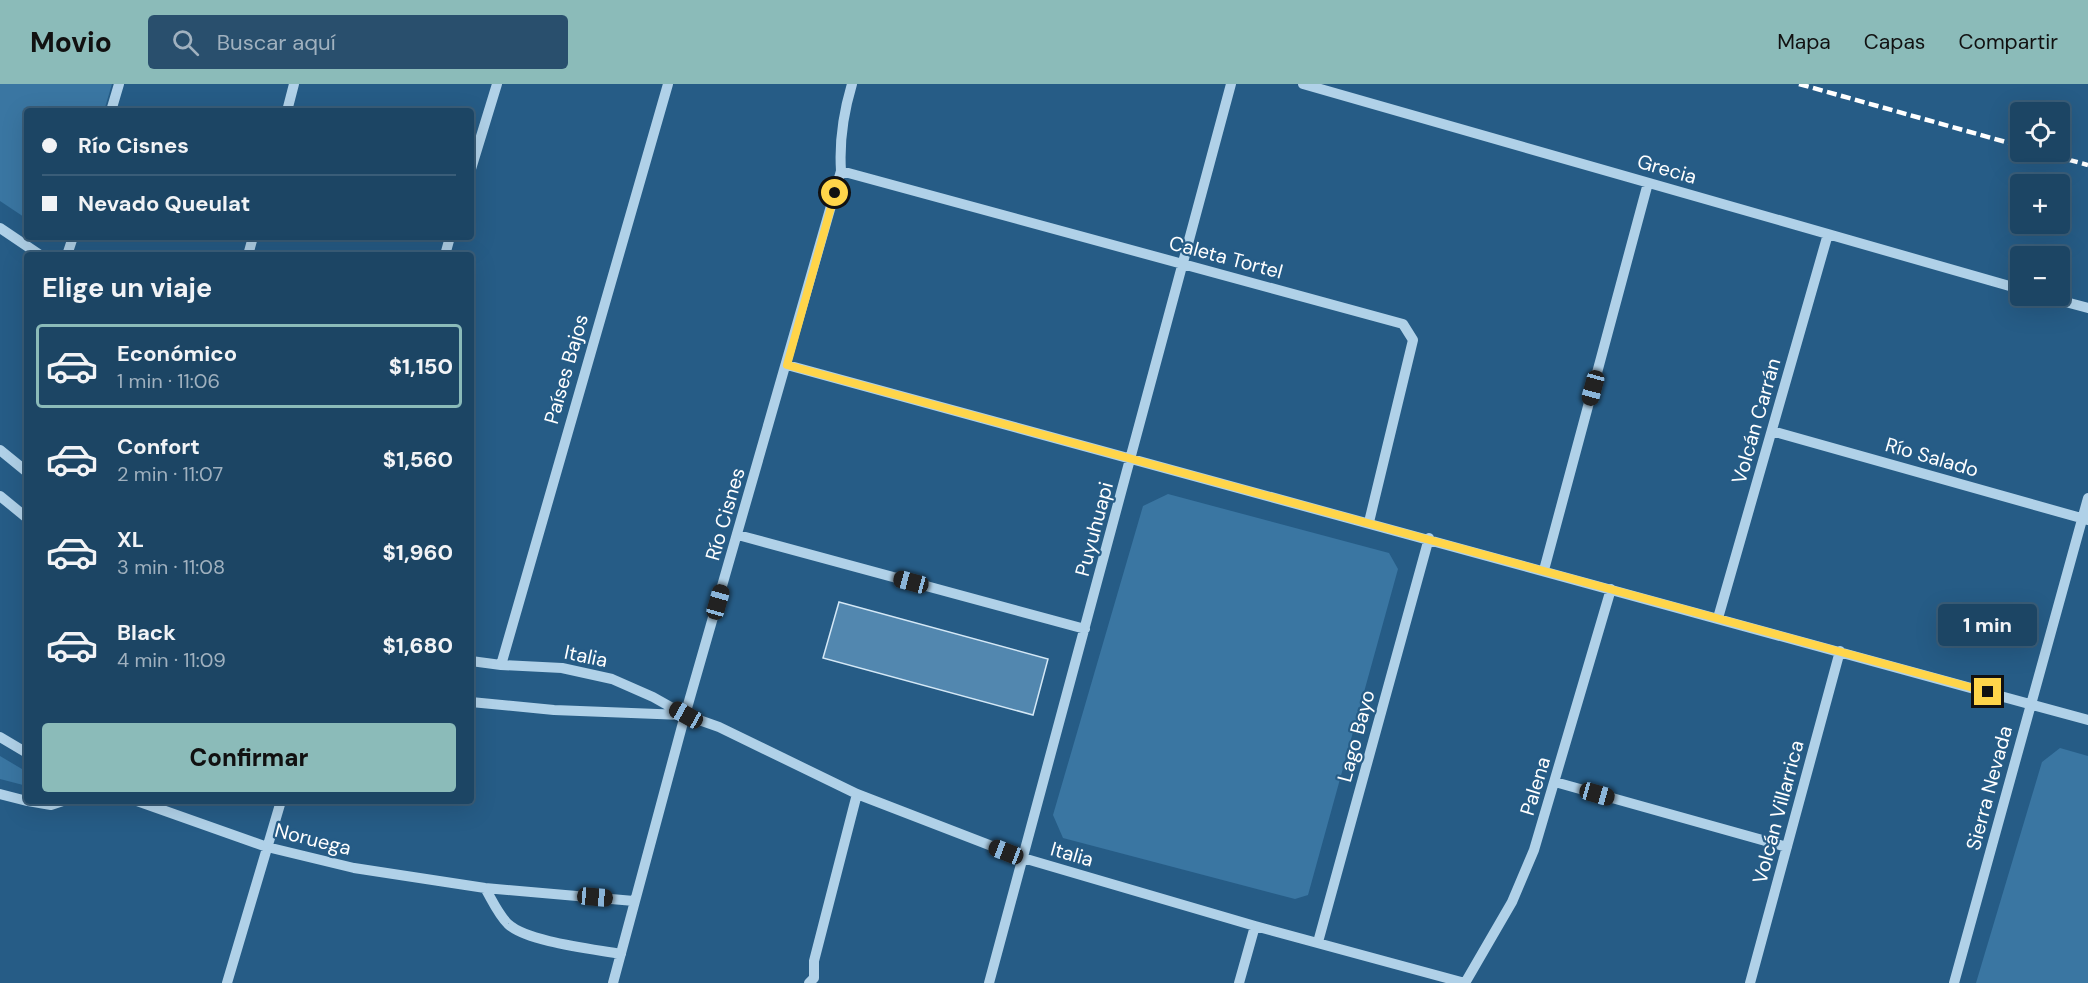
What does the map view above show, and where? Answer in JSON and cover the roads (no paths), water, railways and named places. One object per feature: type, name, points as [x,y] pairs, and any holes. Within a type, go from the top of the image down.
[{"type":"street","points":[[112,108],[119,84]]},
{"type":"street","points":[[287,108],[294,84]]},
{"type":"street","points":[[474,159],[497,84]]},
{"type":"street","name":"Países Bajos","points":[[501,665],[668,84]]},
{"type":"street","name":"Río Cisnes","points":[[613,983],[686,715],[841,171],[839,146],[842,119],[852,84]]},
{"type":"street","name":"Puyuhuapi","points":[[989,983],[1231,84]]},
{"type":"street","name":"Grecia","points":[[1303,84],[2010,286]]},
{"type":"street","name":"Caleta Tortel","points":[[841,171],[1402,324],[1413,340],[1369,522]]},
{"type":"street","points":[[1544,570],[1648,183]]},
{"type":"street","points":[[0,228],[36,252]]},
{"type":"street","name":"Volcán Carrán","points":[[1718,618],[1828,234]]},
{"type":"street","points":[[2070,303],[2088,308]]},
{"type":"street","points":[[787,365],[1429,538],[2088,720]]},
{"type":"street","name":"Río Salado","points":[[1772,431],[2085,519]]},
{"type":"street","points":[[0,450],[24,470]]},
{"type":"street","points":[[0,496],[24,516]]},
{"type":"street","name":"Sierra Nevada","points":[[1954,983],[2085,519],[2088,498]]},
{"type":"street","points":[[738,535],[1085,628]]},
{"type":"street","name":"Lago Bayo","points":[[1318,942],[1429,538]]},
{"type":"street","name":"Palena","points":[[1465,983],[1512,902],[1534,850],[1611,588]]},
{"type":"street","name":"Volcán Villarrica","points":[[1750,983],[1840,651]]},
{"type":"street","name":"Italia","points":[[474,661],[562,668],[612,680],[653,697],[686,715],[719,727],[857,794],[1023,858],[1255,927],[1318,942],[1426,978],[1465,983]]},
{"type":"street","name":"Italia","points":[[474,702],[554,710],[686,715]]},
{"type":"street","points":[[0,737],[24,751]]},
{"type":"street","points":[[1555,782],[1787,847]]},
{"type":"street","points":[[0,794],[24,800]]},
{"type":"street","points":[[813,981],[814,960],[857,794]]},
{"type":"street","name":"Noruega","points":[[145,804],[267,847],[354,868],[485,888],[634,901]]},
{"type":"street","points":[[227,983],[280,804]]},
{"type":"street","points":[[485,888],[501,916],[515,929],[561,944],[621,954]]},
{"type":"street","points":[[1239,983],[1255,927]]},
{"type":"railway","points":[[1799,84],[2010,143]]},
{"type":"railway","points":[[2070,160],[2088,165]]}]
